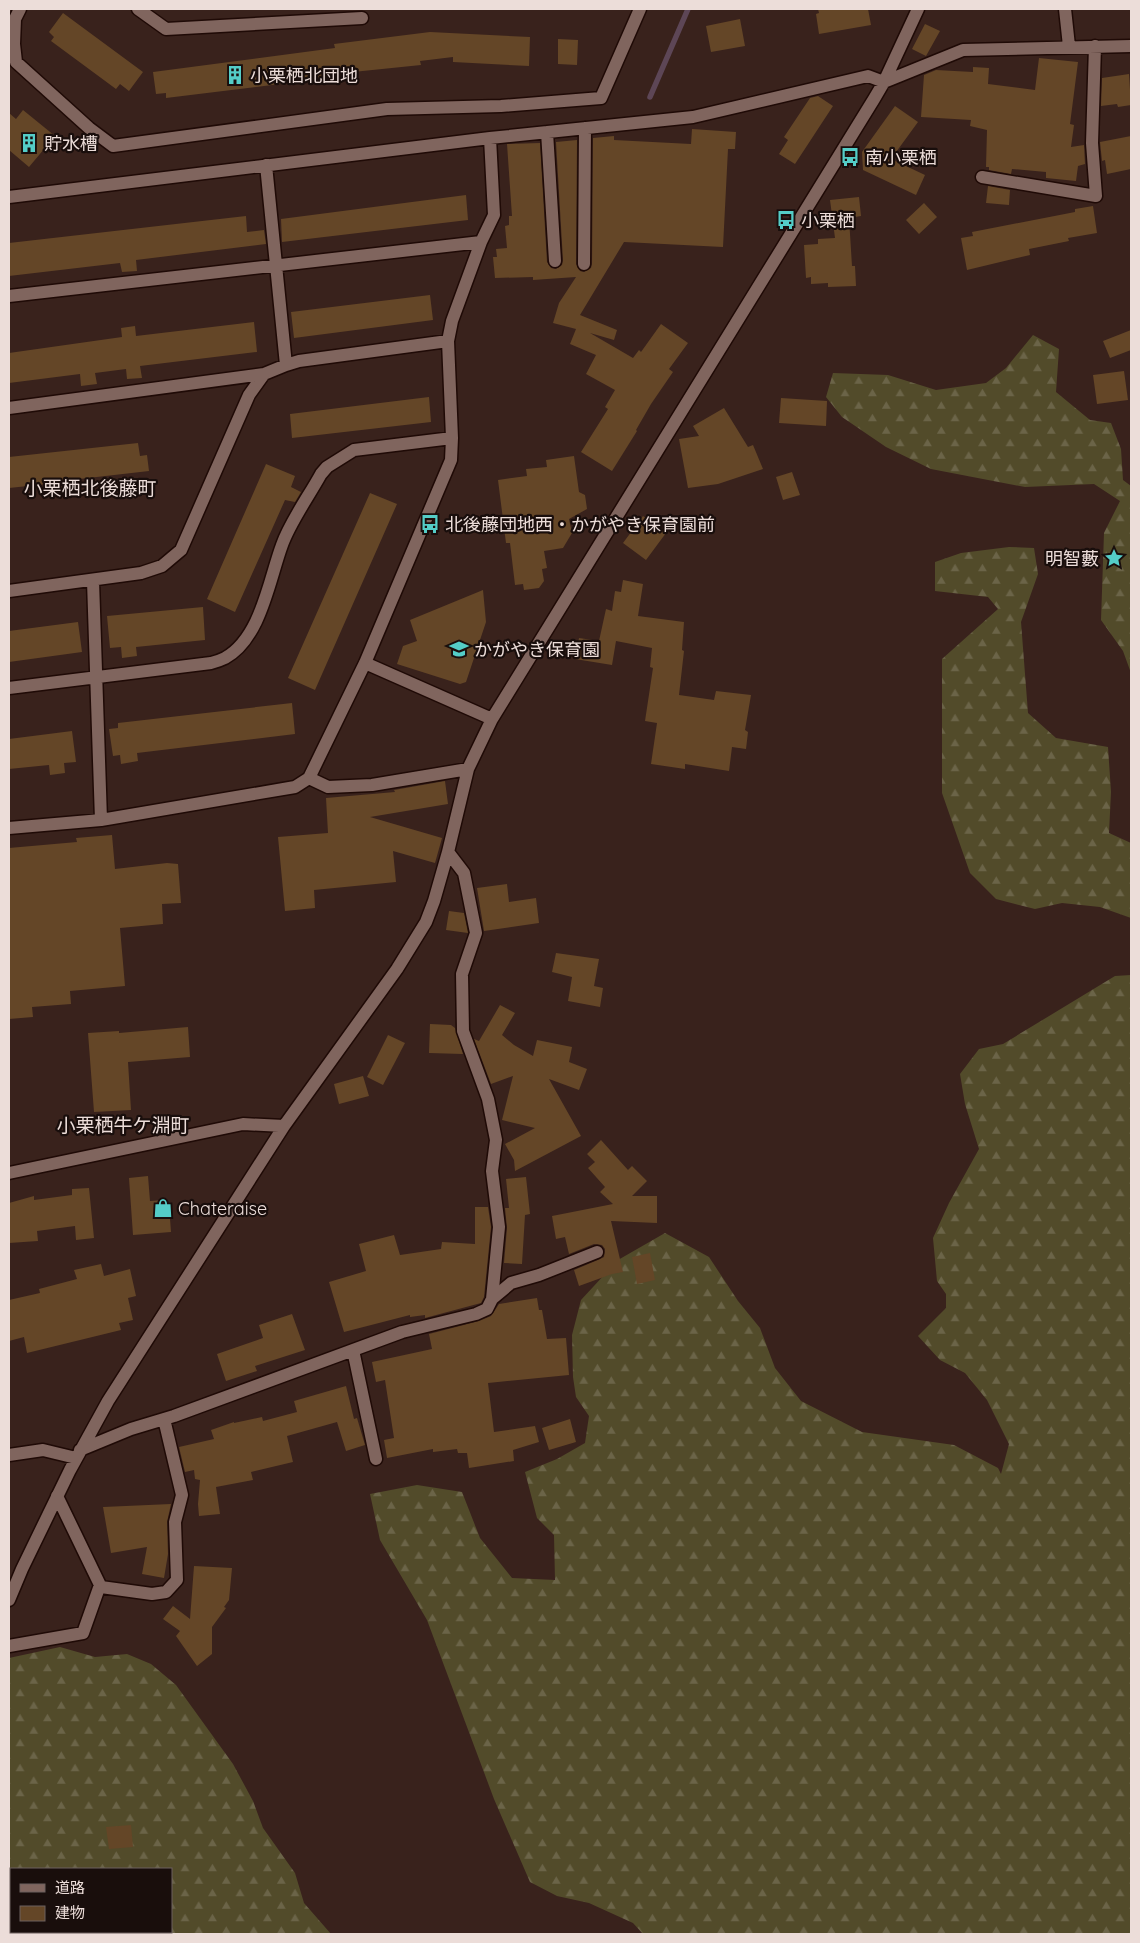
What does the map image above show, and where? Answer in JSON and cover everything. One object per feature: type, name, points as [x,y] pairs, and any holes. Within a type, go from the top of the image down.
[{"type":"street","points":[[20,9],[15,18],[14,44],[16,62],[89,128],[113,146],[387,109],[501,106],[601,98],[640,9]]},
{"type":"street","points":[[138,9],[166,29],[362,18]]},
{"type":"street","points":[[9,1600],[57,1496],[108,1401],[284,1126],[397,969],[426,922],[448,852],[468,769],[492,719],[884,82],[918,9]]},
{"type":"street","points":[[1065,9],[1068,46]]},
{"type":"street","points":[[982,177],[1096,196],[1092,143],[1095,46]]},
{"type":"street","points":[[9,197],[490,138],[692,117],[868,76],[884,82],[963,50],[1131,46]]},
{"type":"street","points":[[584,264],[585,128]]},
{"type":"street","points":[[547,132],[555,261]]},
{"type":"street","points":[[9,828],[101,820],[295,787],[309,778],[365,663],[451,460],[452,438],[448,341],[452,321],[481,242],[494,215],[490,138]]},
{"type":"street","points":[[266,165],[286,365]]},
{"type":"street","points":[[9,296],[481,242]]},
{"type":"street","points":[[9,408],[264,374],[299,361],[448,341]]},
{"type":"street","points":[[9,591],[141,573],[162,566],[181,550],[250,395],[264,374]]},
{"type":"street","points":[[9,688],[211,663],[225,658],[237,649],[250,634],[259,614],[283,543],[321,474],[327,467],[354,450],[452,438]]},
{"type":"street","points":[[92,581],[101,820]]},
{"type":"street","points":[[365,663],[492,719]]},
{"type":"street","points":[[309,778],[328,787],[372,785],[468,769]]},
{"type":"street","points":[[9,1455],[43,1450],[78,1454],[131,1428],[164,1419],[402,1332],[476,1314],[487,1309],[492,1299],[499,1226],[492,1171],[496,1140],[488,1099],[463,1031],[462,974],[476,933],[464,873],[448,852]]},
{"type":"street","points":[[9,1173],[243,1124],[284,1126]]},
{"type":"street","points":[[492,1299],[511,1283],[539,1275],[597,1252]]},
{"type":"street","points":[[353,1350],[376,1459]]},
{"type":"street","points":[[57,1496],[101,1587],[152,1594],[166,1592],[177,1580],[175,1522],[182,1495],[164,1419]]},
{"type":"street","points":[[9,1646],[83,1633],[100,1585]]},
{"type":"green space","points":[[1033,335],[1059,349],[1056,392],[1090,420],[1111,423],[1121,449],[1123,480],[1131,486],[1131,673],[1123,651],[1101,620],[1104,533],[1120,501],[1094,484],[1025,487],[931,469],[886,447],[842,417],[826,397],[833,373],[888,375],[936,390],[986,383],[1006,368]]},
{"type":"green space","points":[[1009,547],[1034,548],[1038,574],[1021,622],[1028,713],[1056,738],[1108,747],[1111,792],[1109,833],[1131,843],[1131,918],[1100,907],[1062,903],[1035,909],[996,899],[970,873],[942,793],[942,659],[998,609],[988,597],[935,591],[935,562],[961,553]]},
{"type":"green space","points":[[1131,975],[1131,1934],[643,1934],[633,1923],[589,1903],[557,1896],[530,1882],[494,1799],[427,1620],[380,1540],[370,1494],[417,1485],[462,1492],[480,1538],[512,1578],[555,1580],[554,1535],[537,1518],[525,1472],[557,1459],[585,1443],[589,1416],[576,1397],[573,1377],[572,1335],[581,1300],[618,1260],[665,1233],[709,1257],[738,1301],[760,1328],[775,1368],[801,1401],[862,1432],[954,1445],[998,1468],[1001,1474],[1009,1444],[987,1400],[965,1373],[940,1360],[918,1336],[946,1308],[946,1294],[937,1281],[933,1238],[949,1203],[979,1149],[965,1104],[960,1074],[979,1049],[1003,1044],[1115,976]]},
{"type":"green space","points":[[60,1647],[95,1657],[127,1654],[151,1664],[176,1685],[233,1764],[253,1801],[263,1828],[295,1873],[304,1903],[331,1934],[9,1934],[9,1658]]},
{"type":"building","points":[[818,9],[868,9],[871,25],[819,34],[816,14],[819,13]]},
{"type":"building","points":[[63,13],[143,72],[129,91],[120,84],[116,89],[51,41],[54,37],[49,32]]},
{"type":"building","points":[[740,19],[745,46],[711,52],[706,26]]},
{"type":"building","points":[[925,24],[940,31],[926,56],[912,49]]},
{"type":"building","points":[[430,32],[530,37],[529,66],[453,62],[453,57],[420,61],[421,65],[353,72],[353,74],[280,84],[166,98],[166,93],[156,94],[153,72],[335,48],[334,44]]},
{"type":"building","points":[[558,39],[578,40],[577,65],[558,64]]},
{"type":"building","points":[[1039,58],[1078,62],[1070,124],[1074,125],[1071,147],[1084,145],[1085,164],[1078,166],[1076,181],[1046,178],[1046,172],[1012,169],[1011,174],[989,170],[989,167],[986,167],[987,130],[970,126],[971,120],[921,117],[924,75],[936,70],[973,72],[973,67],[989,68],[988,84],[1035,90]]},
{"type":"building","points":[[1129,74],[1131,105],[1118,107],[1117,104],[1101,106],[1102,78]]},
{"type":"building","points":[[818,96],[833,106],[795,164],[779,154],[788,140],[784,137],[810,98]]},
{"type":"building","points":[[895,106],[918,122],[891,159],[925,175],[916,195],[863,170],[862,152]]},
{"type":"building","name":"貯水槽","points":[[23,110],[55,136],[29,167],[9,150],[9,113],[16,119]]},
{"type":"building","points":[[692,129],[736,132],[735,149],[728,149],[723,247],[624,242],[580,315],[617,330],[614,340],[590,333],[633,358],[639,350],[641,352],[661,324],[688,343],[669,369],[673,372],[651,404],[612,471],[581,452],[608,409],[605,407],[615,390],[586,374],[596,355],[570,344],[576,329],[553,323],[559,303],[576,277],[533,280],[533,277],[495,278],[493,257],[497,257],[496,249],[507,248],[505,226],[509,225],[509,216],[512,216],[507,144],[540,143],[547,262],[551,268],[556,269],[562,265],[563,260],[556,142],[577,140],[576,264],[580,271],[584,272],[591,268],[592,264],[593,138],[614,136],[614,140],[691,144]]},
{"type":"building","points":[[1131,136],[1131,169],[1107,174],[1105,160],[1102,161],[1100,142]]},
{"type":"building","points":[[988,186],[1010,190],[1009,205],[986,203]]},
{"type":"building","points":[[466,195],[468,220],[282,242],[281,219]]},
{"type":"building","points":[[859,197],[861,216],[849,218],[852,266],[855,266],[856,286],[828,287],[828,283],[811,284],[811,277],[806,278],[804,245],[818,244],[818,239],[835,238],[830,200]]},
{"type":"building","points":[[924,203],[937,217],[919,234],[906,220]]},
{"type":"building","points":[[1093,206],[1097,233],[1068,238],[1069,241],[1029,249],[1030,255],[967,270],[961,238],[973,236],[972,232],[1075,212],[1075,209]]},
{"type":"building","points":[[246,216],[247,232],[264,230],[266,244],[136,260],[137,271],[122,272],[120,263],[9,276],[9,243]]},
{"type":"building","points":[[430,295],[433,320],[294,338],[291,312]]},
{"type":"building","points":[[254,322],[257,352],[140,366],[142,378],[127,379],[126,369],[95,373],[97,384],[81,386],[80,374],[9,383],[9,353],[122,337],[121,328],[135,326],[136,336]]},
{"type":"building","points":[[1131,330],[1131,350],[1110,358],[1103,341]]},
{"type":"building","points":[[1124,371],[1128,400],[1097,404],[1093,375]]},
{"type":"building","points":[[429,397],[431,422],[292,438],[290,414]]},
{"type":"building","points":[[781,398],[827,401],[826,426],[779,423]]},
{"type":"building","points":[[724,408],[748,447],[753,445],[763,469],[718,484],[688,488],[679,439],[699,436],[693,426]]},
{"type":"building","points":[[138,443],[140,456],[147,455],[149,471],[62,481],[63,494],[48,495],[47,484],[9,488],[9,457]]},
{"type":"building","points":[[574,456],[579,492],[585,495],[587,509],[569,519],[572,533],[563,548],[544,551],[547,568],[542,569],[544,581],[539,588],[524,590],[523,584],[515,585],[510,543],[506,543],[498,480],[527,476],[526,469],[547,467],[546,460]]},
{"type":"building","points":[[266,464],[295,476],[291,487],[301,492],[295,502],[285,500],[235,612],[207,599]]},
{"type":"building","points":[[792,472],[800,495],[783,500],[776,477]]},
{"type":"building","points":[[370,493],[397,504],[315,690],[288,678]]},
{"type":"building","points":[[643,516],[666,533],[646,560],[623,543]]},
{"type":"building","points":[[623,580],[643,584],[638,616],[684,622],[682,650],[684,651],[679,695],[714,700],[716,691],[751,695],[745,730],[748,732],[746,749],[732,747],[729,771],[685,764],[685,769],[651,764],[657,723],[645,721],[653,668],[650,667],[652,648],[616,641],[612,665],[575,659],[579,638],[599,641],[606,609],[612,611],[615,591],[621,592]]},
{"type":"building","points":[[483,590],[486,622],[466,682],[460,684],[397,664],[403,646],[417,641],[410,620]]},
{"type":"building","points":[[203,607],[205,640],[136,647],[137,656],[122,658],[121,647],[110,648],[107,616]]},
{"type":"building","points":[[78,622],[82,652],[9,662],[9,631]]},
{"type":"building","points":[[292,703],[295,734],[137,753],[138,761],[121,764],[120,755],[113,756],[109,729],[118,728],[118,723]]},
{"type":"building","points":[[72,731],[76,762],[64,763],[65,773],[50,775],[49,765],[9,769],[9,739]]},
{"type":"building","points":[[445,781],[448,804],[370,817],[442,838],[435,863],[393,851],[396,882],[314,890],[315,908],[285,911],[278,837],[328,833],[326,798],[395,792],[394,790]]},
{"type":"building","points":[[112,835],[115,869],[167,863],[178,864],[181,903],[162,904],[163,924],[120,928],[125,986],[70,991],[71,1004],[32,1007],[33,1017],[9,1019],[9,848],[77,842],[76,838]]},
{"type":"building","points":[[507,884],[509,902],[536,898],[539,923],[484,931],[477,888]]},
{"type":"building","points":[[449,911],[464,913],[468,933],[446,930]]},
{"type":"building","points":[[556,953],[599,959],[594,986],[603,988],[600,1007],[568,1001],[572,977],[552,972]]},
{"type":"building","points":[[500,1005],[515,1013],[502,1035],[514,1045],[533,1056],[537,1040],[572,1047],[569,1062],[587,1069],[579,1090],[549,1079],[581,1136],[515,1171],[514,1160],[505,1144],[535,1128],[502,1120],[513,1076],[491,1084],[474,1039],[479,1041]]},
{"type":"building","points":[[430,1024],[451,1025],[455,1028],[463,1054],[429,1053]]},
{"type":"building","points":[[188,1027],[190,1057],[128,1062],[131,1110],[94,1112],[88,1033],[119,1031],[119,1033]]},
{"type":"building","points":[[388,1035],[405,1043],[383,1085],[367,1077]]},
{"type":"building","points":[[363,1076],[369,1096],[339,1104],[334,1084]]},
{"type":"building","points":[[601,1140],[628,1170],[632,1166],[647,1181],[632,1196],[657,1196],[657,1223],[611,1221],[623,1272],[579,1286],[574,1270],[604,1257],[605,1249],[602,1245],[594,1244],[569,1254],[565,1237],[556,1239],[552,1216],[613,1204],[600,1192],[605,1187],[588,1168],[595,1162],[587,1154]]},
{"type":"building","points":[[148,1176],[150,1201],[164,1200],[164,1205],[169,1205],[171,1232],[133,1235],[129,1178]]},
{"type":"building","points":[[526,1177],[530,1214],[525,1215],[522,1264],[504,1263],[507,1228],[505,1208],[509,1208],[506,1179]]},
{"type":"building","points":[[89,1188],[94,1238],[76,1240],[75,1226],[37,1231],[38,1241],[9,1243],[9,1203],[34,1196],[34,1200],[72,1195],[72,1189]]},
{"type":"building","points":[[475,1207],[488,1207],[491,1227],[484,1297],[481,1303],[425,1318],[425,1315],[410,1317],[410,1315],[344,1332],[329,1282],[366,1271],[359,1244],[394,1235],[400,1255],[441,1249],[442,1242],[475,1244]]},
{"type":"building","points":[[650,1253],[655,1280],[637,1284],[632,1257]]},
{"type":"building","points":[[101,1264],[104,1276],[130,1269],[136,1296],[128,1298],[133,1320],[119,1323],[121,1330],[27,1353],[24,1337],[9,1341],[9,1300],[40,1293],[39,1289],[77,1279],[74,1270]]},
{"type":"building","points":[[537,1298],[539,1310],[542,1310],[547,1339],[566,1338],[569,1375],[488,1383],[494,1432],[535,1426],[539,1442],[513,1450],[514,1461],[469,1468],[467,1453],[458,1453],[457,1449],[433,1452],[433,1449],[387,1458],[384,1440],[394,1438],[385,1380],[376,1382],[372,1362],[432,1349],[429,1334],[491,1316],[499,1304]]},
{"type":"building","points":[[292,1314],[305,1350],[255,1366],[257,1371],[226,1381],[217,1354],[263,1338],[259,1325]]},
{"type":"building","points":[[346,1386],[354,1419],[357,1418],[365,1445],[346,1451],[337,1422],[287,1436],[293,1462],[251,1472],[253,1480],[216,1487],[220,1514],[199,1516],[200,1480],[195,1479],[194,1470],[185,1472],[179,1447],[214,1439],[211,1430],[234,1422],[262,1417],[263,1421],[297,1412],[294,1401]]},
{"type":"building","points":[[570,1419],[576,1442],[549,1450],[542,1428]]},
{"type":"building","points":[[171,1504],[167,1522],[168,1554],[164,1578],[142,1574],[147,1547],[111,1553],[103,1507]]},
{"type":"building","points":[[194,1566],[232,1568],[229,1600],[224,1607],[226,1608],[212,1627],[212,1654],[197,1666],[176,1636],[180,1631],[163,1619],[173,1606],[190,1619]]},
{"type":"building","points":[[131,1825],[133,1847],[109,1849],[106,1827]]},
{"type":"waterway","points":[[650,97],[688,9]]},
{"type":"place","name":"小栗栖北団地","points":[[235,75]]},
{"type":"place","name":"貯水槽","points":[[29,143]]},
{"type":"place","name":"南小栗栖","points":[[850,157]]},
{"type":"place","name":"小栗栖","points":[[786,220]]},
{"type":"place","name":"北後藤団地西・かがやき保育園前","points":[[430,524]]},
{"type":"place","name":"明智藪","points":[[1114,558]]},
{"type":"place","name":"かがやき保育園","points":[[459,649]]},
{"type":"place","name":"Chateraise","points":[[163,1208]]},
{"type":"district","name":"小栗栖北後藤町","points":[[90,488]]},
{"type":"district","name":"小栗栖牛ケ淵町","points":[[123,1125]]}]
